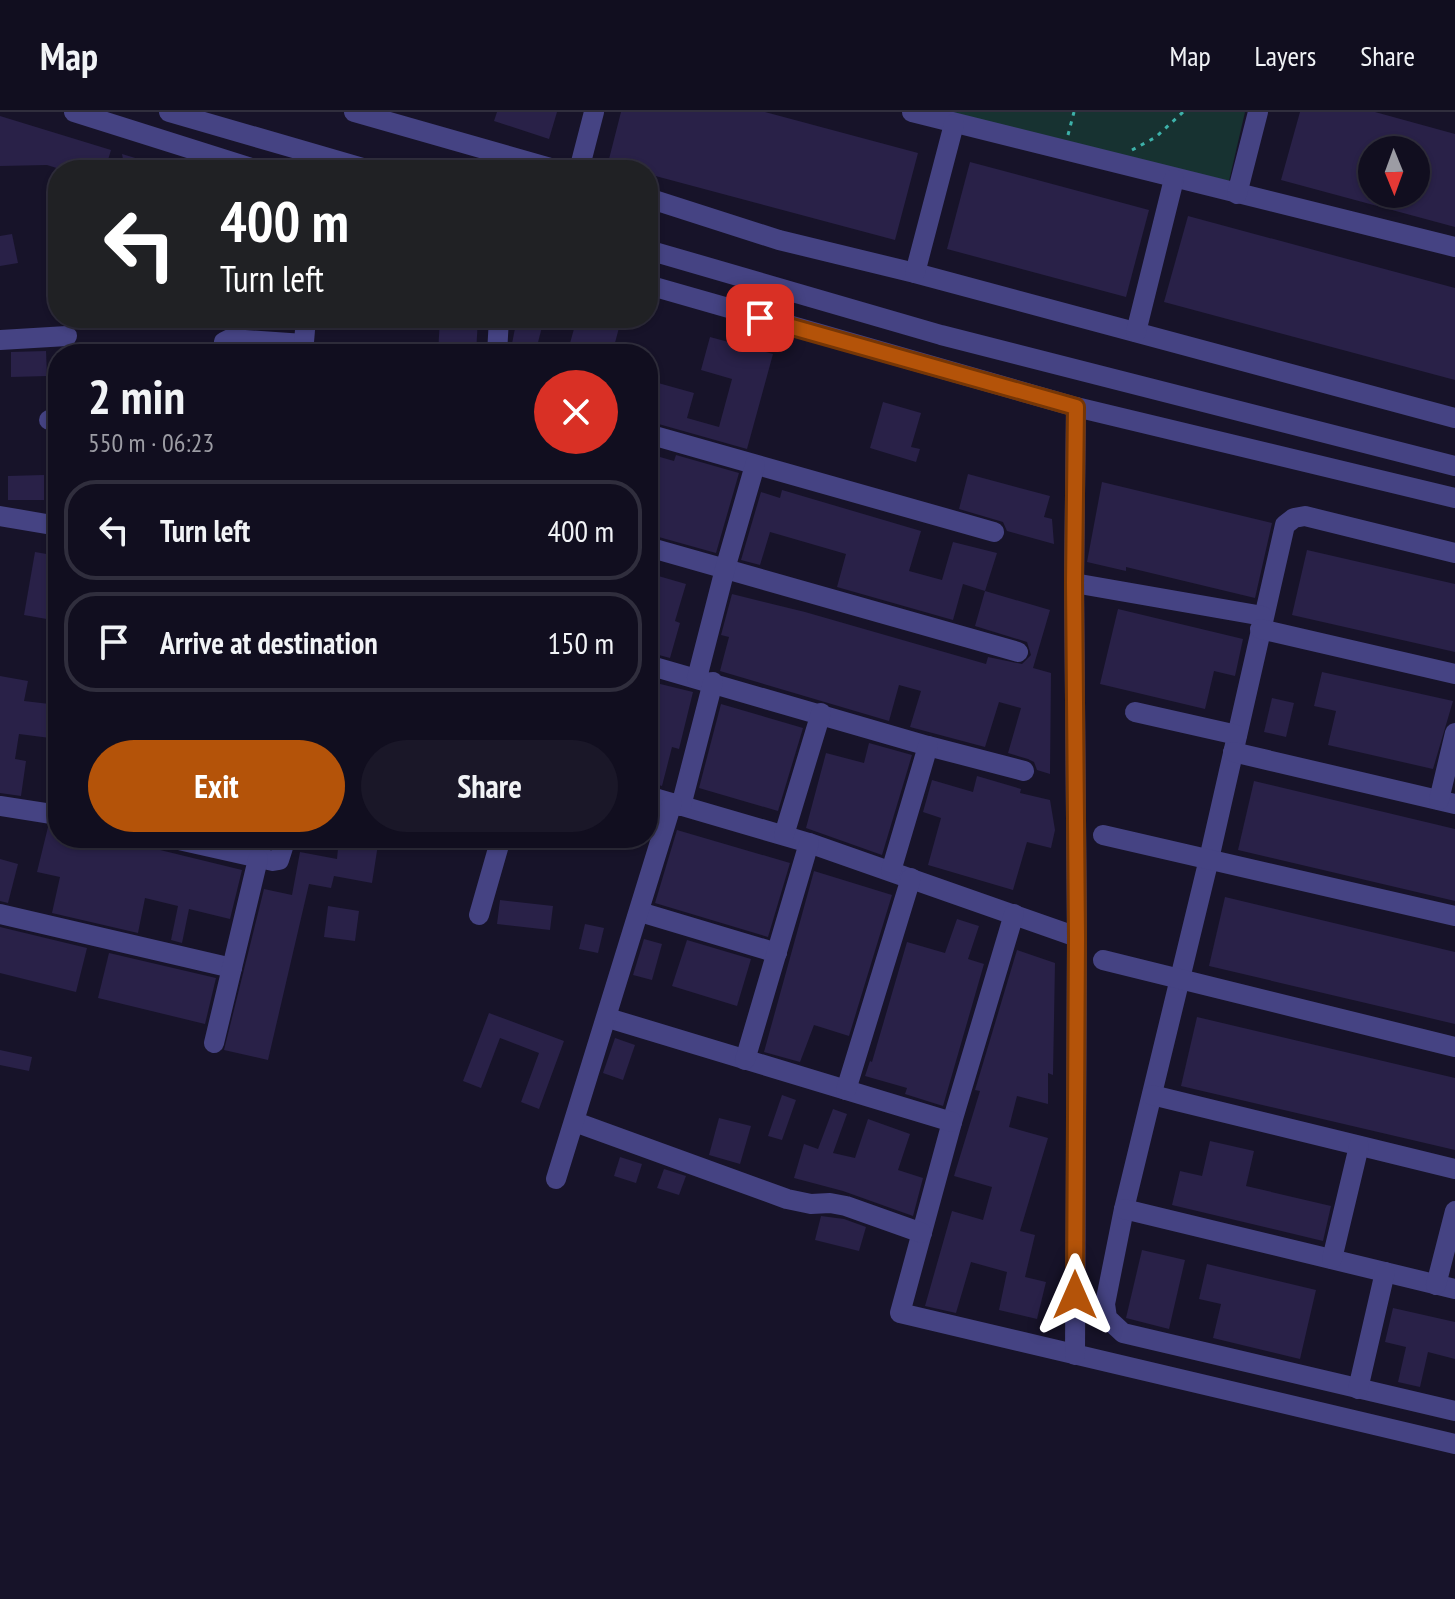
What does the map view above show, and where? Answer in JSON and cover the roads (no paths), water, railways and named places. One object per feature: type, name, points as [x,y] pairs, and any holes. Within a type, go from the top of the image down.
[{"type":"street","points":[[74,112],[226,160]]},
{"type":"street","points":[[169,112],[335,160]]},
{"type":"street","points":[[354,112],[523,160]]},
{"type":"street","points":[[582,160],[594,112]]},
{"type":"street","points":[[912,112],[1455,247]]},
{"type":"street","points":[[1237,194],[1258,112]]},
{"type":"street","points":[[915,273],[954,124]]},
{"type":"street","points":[[1136,332],[1174,179]]},
{"type":"street","points":[[658,201],[779,240],[915,273],[1455,418]]},
{"type":"street","points":[[658,253],[941,335],[1455,466]]},
{"type":"street","points":[[658,288],[1076,407],[1455,498]]},
{"type":"street","points":[[0,340],[67,336]]},
{"type":"street","points":[[224,344],[230,339],[266,344]]},
{"type":"street","points":[[1075,1355],[1076,407]]},
{"type":"street","points":[[658,437],[994,532]]},
{"type":"street","points":[[556,1179],[676,804],[705,680],[725,569],[755,465]]},
{"type":"street","points":[[0,516],[48,524]]},
{"type":"street","points":[[1455,553],[1305,516],[1294,518],[1285,525],[1209,859],[1124,1209],[1105,1304],[1107,1318],[1117,1329],[1131,1335],[1455,1411]]},
{"type":"street","points":[[658,550],[1018,652]]},
{"type":"street","points":[[1074,583],[1262,622],[1455,674]]},
{"type":"street","points":[[658,668],[1024,771]]},
{"type":"street","points":[[1135,712],[1235,744],[1447,802],[1455,733]]},
{"type":"street","points":[[784,835],[821,713]]},
{"type":"street","points":[[891,871],[928,746]]},
{"type":"street","points":[[658,799],[809,843],[1077,937]]},
{"type":"street","points":[[0,806],[48,813]]},
{"type":"street","points":[[1103,835],[1455,916]]},
{"type":"street","points":[[745,1060],[809,843]]},
{"type":"street","points":[[212,848],[258,859],[279,860],[283,848]]},
{"type":"street","points":[[479,915],[498,848]]},
{"type":"street","points":[[214,1043],[258,859]]},
{"type":"street","points":[[846,1090],[911,878]]},
{"type":"street","points":[[640,912],[777,953]]},
{"type":"street","points":[[0,914],[232,968]]},
{"type":"street","points":[[1014,914],[952,1122],[900,1313],[1455,1444]]},
{"type":"street","points":[[1103,960],[1455,1047]]},
{"type":"street","points":[[608,1018],[952,1122]]},
{"type":"street","points":[[1152,1095],[1455,1169]]},
{"type":"street","points":[[575,1122],[787,1199],[846,1206],[922,1233]]},
{"type":"street","points":[[1332,1259],[1359,1146]]},
{"type":"street","points":[[1124,1209],[1446,1287],[1455,1211]]},
{"type":"street","points":[[1358,1389],[1385,1272]]}]
